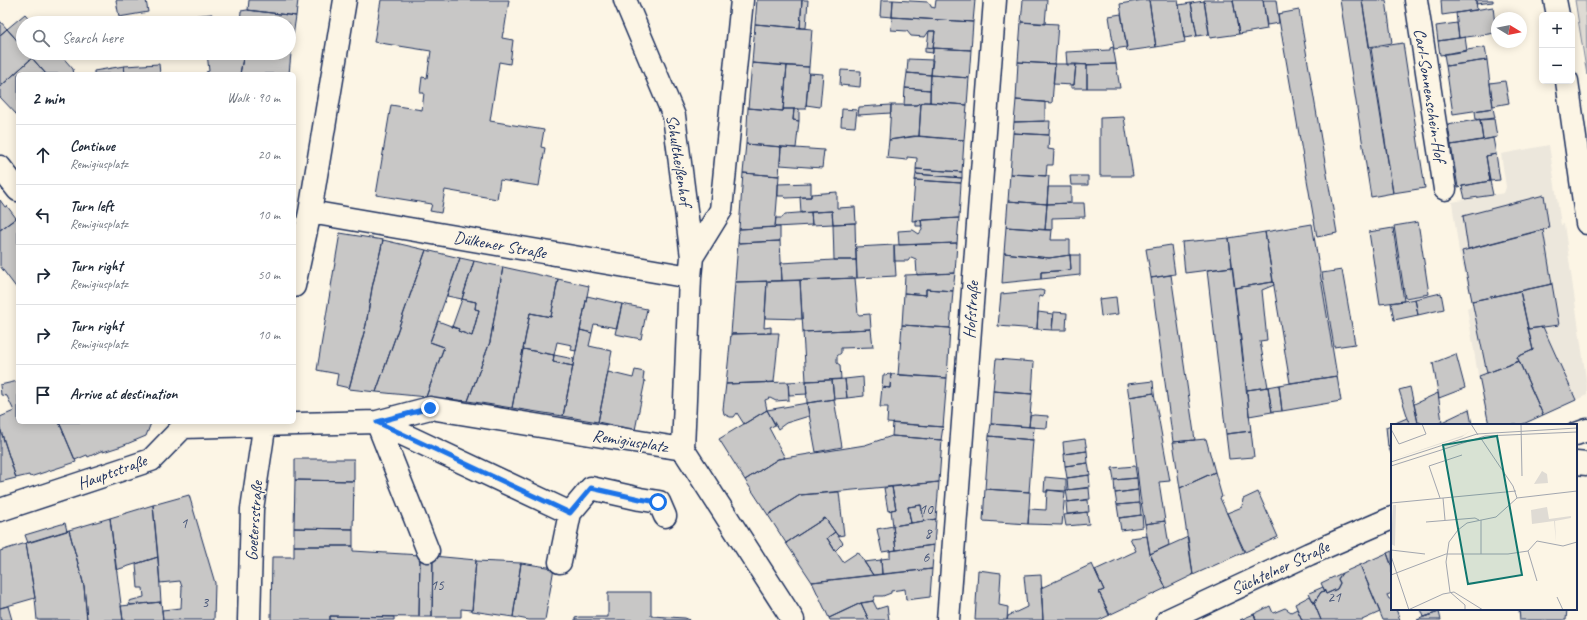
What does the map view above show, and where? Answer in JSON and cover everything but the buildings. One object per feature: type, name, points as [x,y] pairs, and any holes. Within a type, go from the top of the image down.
[{"type":"street","points":[[296,277],[310,212],[345,0]]},
{"type":"street","name":"Schultheißenhof","points":[[624,0],[674,116],[691,267],[683,449]]},
{"type":"street","name":"Schultheißenhof","points":[[691,267],[721,210],[742,0]]},
{"type":"street","name":"Hofstraße","points":[[948,620],[995,0]]},
{"type":"street","name":"Carl-Sonnenschein-Hof","points":[[1416,0],[1445,190]]},
{"type":"street","points":[[1555,0],[1557,12]]},
{"type":"street","points":[[1567,84],[1587,223]]},
{"type":"street","points":[[0,167],[16,187]]},
{"type":"street","name":"Dülkener Straße","points":[[310,212],[691,267]]},
{"type":"street","name":"Remigiusplatz","points":[[296,423],[377,422],[430,408],[683,449],[793,620]]},
{"type":"street","points":[[377,422],[428,551]]},
{"type":"street","name":"Remigiusplatz","points":[[377,422],[570,513]]},
{"type":"street","name":"Hauptstraße","points":[[0,510],[151,460],[181,425],[265,424]]},
{"type":"street","name":"Goetersstraße","points":[[249,620],[252,509],[265,424]]},
{"type":"street","points":[[1577,434],[1587,430]]},
{"type":"street","points":[[1577,463],[1587,464]]},
{"type":"street","points":[[560,562],[570,513],[591,488],[658,502],[665,516]]},
{"type":"street","name":"Süchtelner Straße","points":[[1168,620],[1309,554],[1391,518]]},
{"type":"shaded area","points":[[1575,0],[1586,0],[1587,75]]},
{"type":"shaded area","points":[[1549,145],[1561,225],[1564,224],[1587,386],[1587,395],[1523,424],[1489,424],[1478,375],[1467,308],[1473,305],[1459,252],[1452,202],[1504,193],[1506,187],[1501,154]]},
{"type":"route","points":[[430,408],[377,422],[570,513],[591,488],[658,502]]}]
